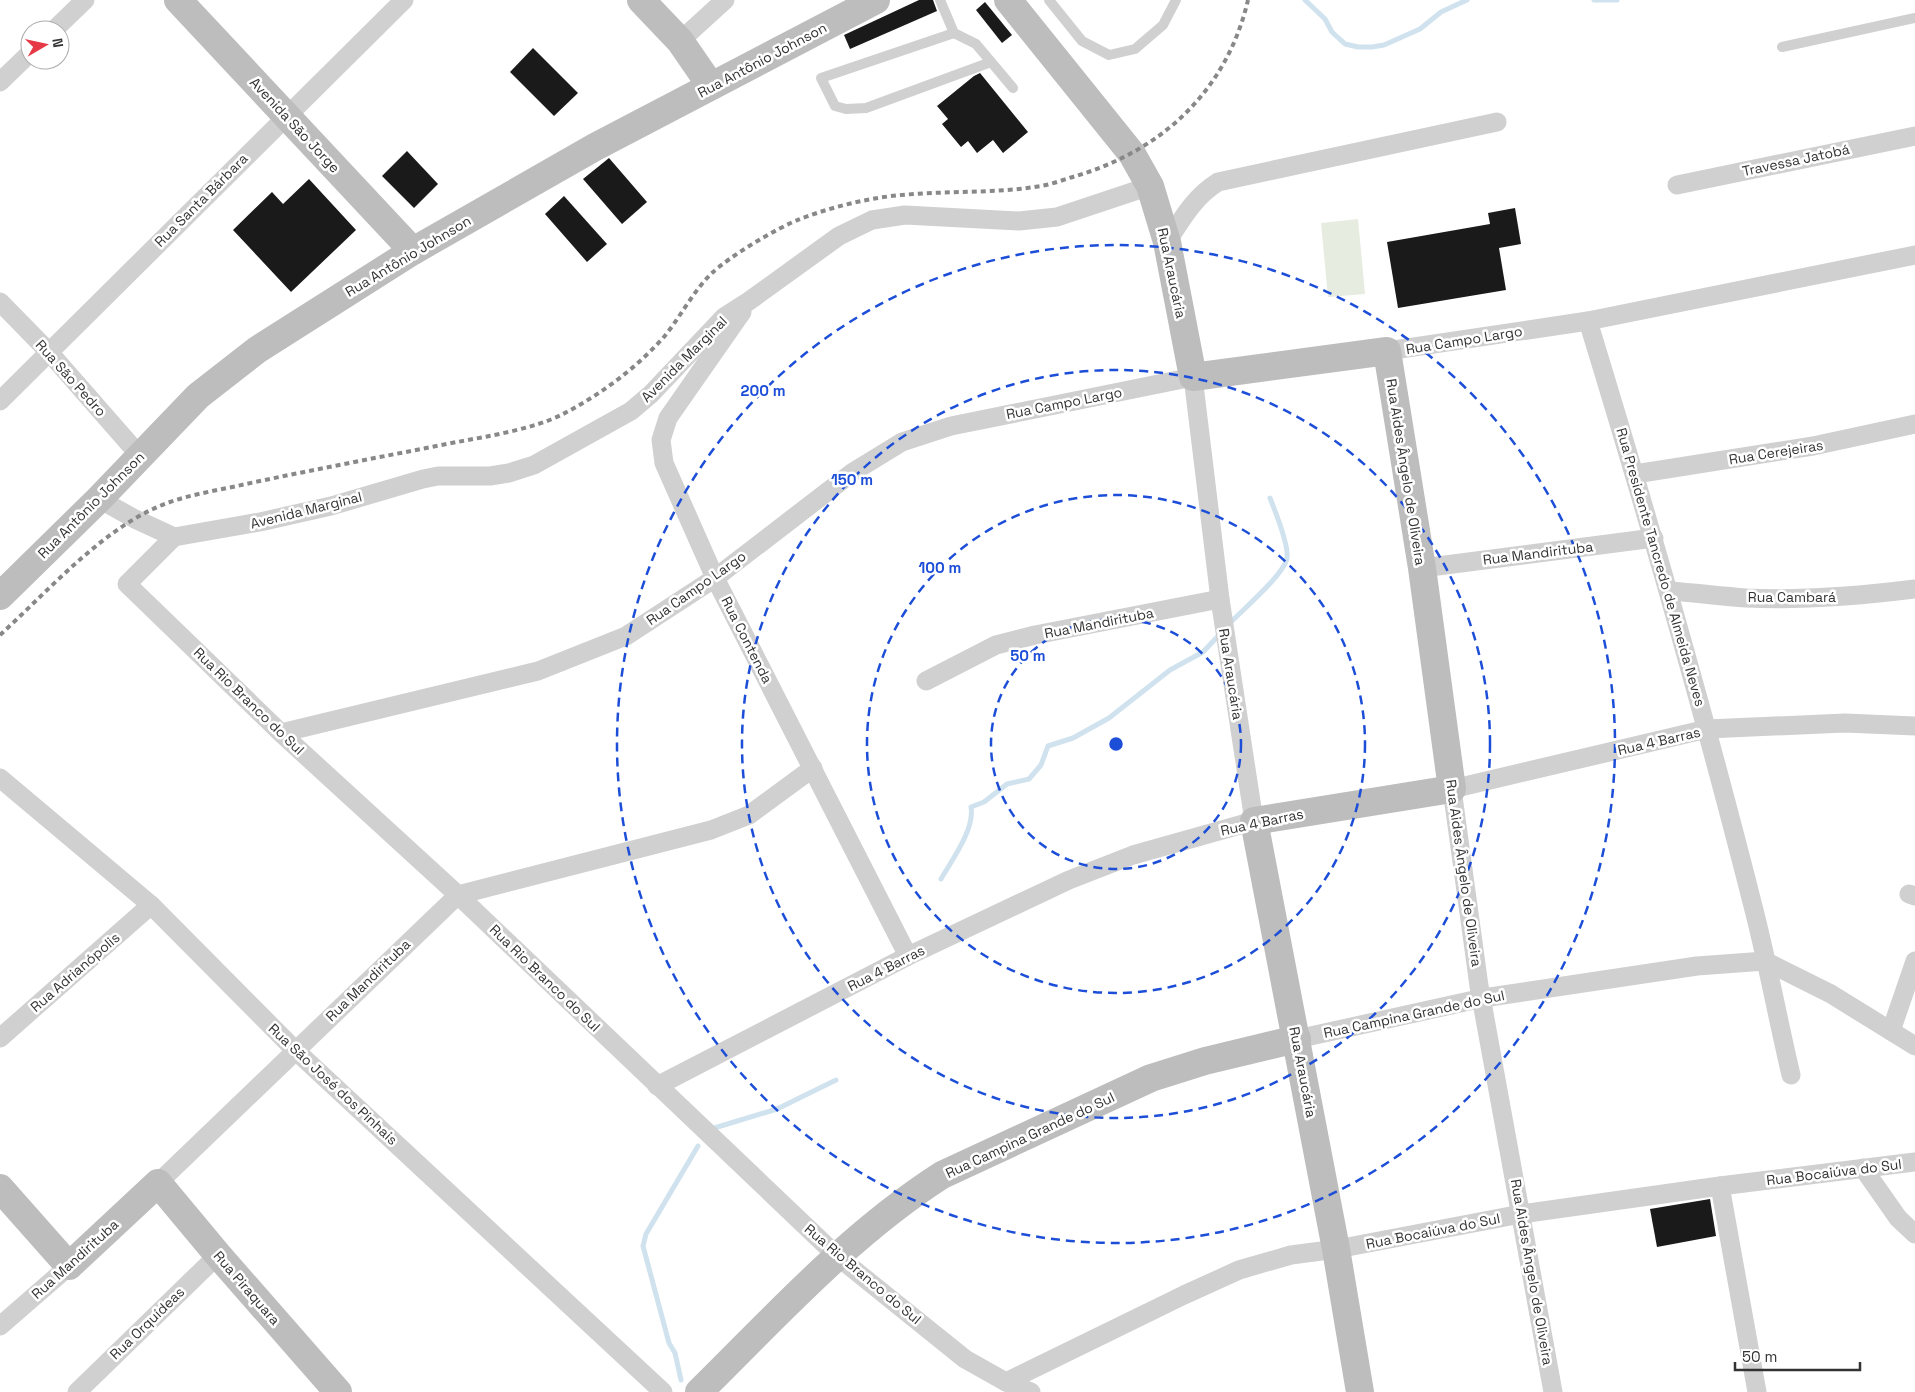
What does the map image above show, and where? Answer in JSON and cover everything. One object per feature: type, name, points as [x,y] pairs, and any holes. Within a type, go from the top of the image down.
[{"type":"street","points":[[64,20],[85,0]]},
{"type":"street","name":"Avenida São Jorge","points":[[178,0],[413,251]]},
{"type":"street","name":"Rua Santa Bárbara","points":[[0,401],[404,0]]},
{"type":"street","points":[[641,0],[680,41],[711,86]]},
{"type":"street","points":[[680,41],[725,0]]},
{"type":"street","name":"Rua Antônio Johnson","points":[[0,596],[99,499],[198,396],[257,350],[413,251],[596,147],[876,0]]},
{"type":"street","name":"Rua Araucária","points":[[1008,0],[1132,154],[1150,186],[1167,242],[1193,377],[1220,600],[1254,821],[1337,1249],[1360,1392]]},
{"type":"street","points":[[0,82],[20,63]]},
{"type":"street","points":[[1167,242],[1192,204],[1205,190],[1218,182],[1497,122]]},
{"type":"street","name":"Travessa Jatobá","points":[[1677,185],[1915,136]]},
{"type":"street","name":"Avenida Marginal","points":[[174,537],[260,522],[331,506],[423,478],[438,476],[490,476],[509,473],[534,464],[631,411],[651,394],[724,318],[750,302],[839,236],[872,220],[904,215],[1018,222],[1058,216],[1150,186]]},
{"type":"street","name":"Rua Campo Largo","points":[[281,733],[538,671],[626,636],[715,578],[852,472],[902,442],[951,426],[1193,377],[1588,321],[1915,254]]},
{"type":"street","name":"Rua São Pedro","points":[[0,302],[49,352],[140,456]]},
{"type":"street","name":"Rua Contenda","points":[[750,302],[668,418],[661,440],[664,463],[715,578],[908,956]]},
{"type":"street","name":"Rua Presidente Tancredo de Almeida Neves","points":[[1588,321],[1670,590],[1755,913],[1764,961],[1791,1075]]},
{"type":"street","name":"Rua Aides Ângelo de Oliveira","points":[[1387,351],[1422,568],[1479,986],[1483,998],[1553,1392]]},
{"type":"street","name":"Rua Cerejeiras","points":[[1635,474],[1813,446],[1915,424]]},
{"type":"street","points":[[99,499],[134,519],[174,537]]},
{"type":"street","name":"Rua Rio Branco do Sul","points":[[174,537],[127,584],[281,733],[458,895],[837,1256],[965,1359],[1006,1382],[1031,1392]]},
{"type":"street","name":"Rua Mandirituba","points":[[1422,568],[1654,538]]},
{"type":"street","name":"Rua Cambará","points":[[1670,590],[1747,598],[1784,598],[1855,596],[1915,588]]},
{"type":"street","name":"Rua Mandirituba","points":[[926,681],[996,645],[1035,635],[1220,600]]},
{"type":"street","name":"Rua 4 Barras","points":[[657,1086],[908,956],[1069,880],[1133,855],[1254,821],[1452,789],[1707,730],[1845,723],[1915,726]]},
{"type":"street","name":"Rua Mandirituba","points":[[0,1326],[69,1266],[458,895],[711,830],[749,815],[813,768]]},
{"type":"street","name":"Rua São José dos Pinhais","points":[[0,778],[151,905],[295,1050],[663,1392]]},
{"type":"street","name":"Rua Adrianópolis","points":[[0,1038],[151,905]]},
{"type":"street","points":[[1764,961],[1831,994],[1915,1046]]},
{"type":"street","name":"Rua Campina Grande do Sul","points":[[699,1392],[837,1256],[912,1194],[942,1176],[1151,1078],[1205,1061],[1483,998],[1697,966],[1764,961]]},
{"type":"street","points":[[1891,1031],[1915,961]]},
{"type":"street","name":"Rua Bocaiúva do Sul","points":[[1006,1382],[1239,1270],[1291,1255],[1337,1249],[1521,1214],[1720,1186],[1915,1162]]},
{"type":"street","points":[[1863,1168],[1898,1218],[1915,1234]]},
{"type":"street","name":"Rua Piraquara","points":[[158,1182],[218,1255],[338,1392]]},
{"type":"street","points":[[1720,1186],[1757,1392]]},
{"type":"street","points":[[0,1188],[69,1266]]},
{"type":"street","name":"Rua Orquídeas","points":[[77,1392],[218,1255]]},
{"type":"lane","points":[[940,0],[954,33],[976,44],[1012,88]]},
{"type":"lane","points":[[1049,0],[1082,41],[1109,55],[1135,49],[1163,25],[1176,0]]},
{"type":"lane","points":[[1782,47],[1915,18]]},
{"type":"lane","points":[[954,33],[821,78],[835,106],[846,109],[866,108],[990,62]]},
{"type":"shaded area","points":[[1358,219],[1365,294],[1328,297],[1321,223]]},
{"type":"building","points":[[919,0],[933,0],[937,11],[850,49],[844,35]]},
{"type":"building","points":[[985,2],[1012,35],[1002,43],[976,10]]},
{"type":"building","points":[[533,48],[578,93],[554,116],[510,72]]},
{"type":"building","points":[[980,73],[1028,132],[1003,153],[993,140],[977,153],[968,141],[961,147],[942,124],[948,119],[937,106]]},
{"type":"building","points":[[407,151],[438,184],[414,208],[382,176]]},
{"type":"building","points":[[609,158],[647,202],[622,224],[583,179]]},
{"type":"building","points":[[309,179],[356,230],[291,292],[233,230],[272,192],[283,204]]},
{"type":"building","points":[[564,196],[607,244],[587,262],[545,214]]},
{"type":"building","points":[[1515,208],[1521,244],[1499,248],[1506,290],[1398,308],[1387,242],[1490,224],[1488,213]]},
{"type":"building","points":[[1710,1199],[1716,1236],[1657,1247],[1650,1209]]},
{"type":"waterway","points":[[1305,0],[1325,19],[1332,32],[1345,44],[1358,47],[1384,45],[1420,29],[1441,12],[1467,0]]},
{"type":"waterway","points":[[1594,0],[1617,0]]},
{"type":"waterway","points":[[1228,625],[1278,574],[1287,558],[1284,536],[1270,498]]},
{"type":"waterway","points":[[941,879],[970,825],[971,807],[984,802],[1007,784],[1029,779],[1041,765],[1048,746],[1073,738],[1109,718],[1170,670],[1203,652],[1221,633]]},
{"type":"waterway","points":[[711,1129],[777,1109],[836,1080]]},
{"type":"waterway","points":[[681,1380],[675,1353],[669,1343],[643,1246],[646,1234],[698,1146]]},
{"type":"railway","points":[[0,635],[92,549],[132,520],[164,504],[211,491],[511,431],[539,424],[563,414],[604,390],[641,360],[663,338],[705,280],[720,266],[754,243],[800,219],[842,205],[871,199],[900,195],[1010,190],[1045,185],[1108,165],[1137,150],[1163,133],[1187,112],[1207,88],[1224,62],[1238,32],[1248,0]]}]
